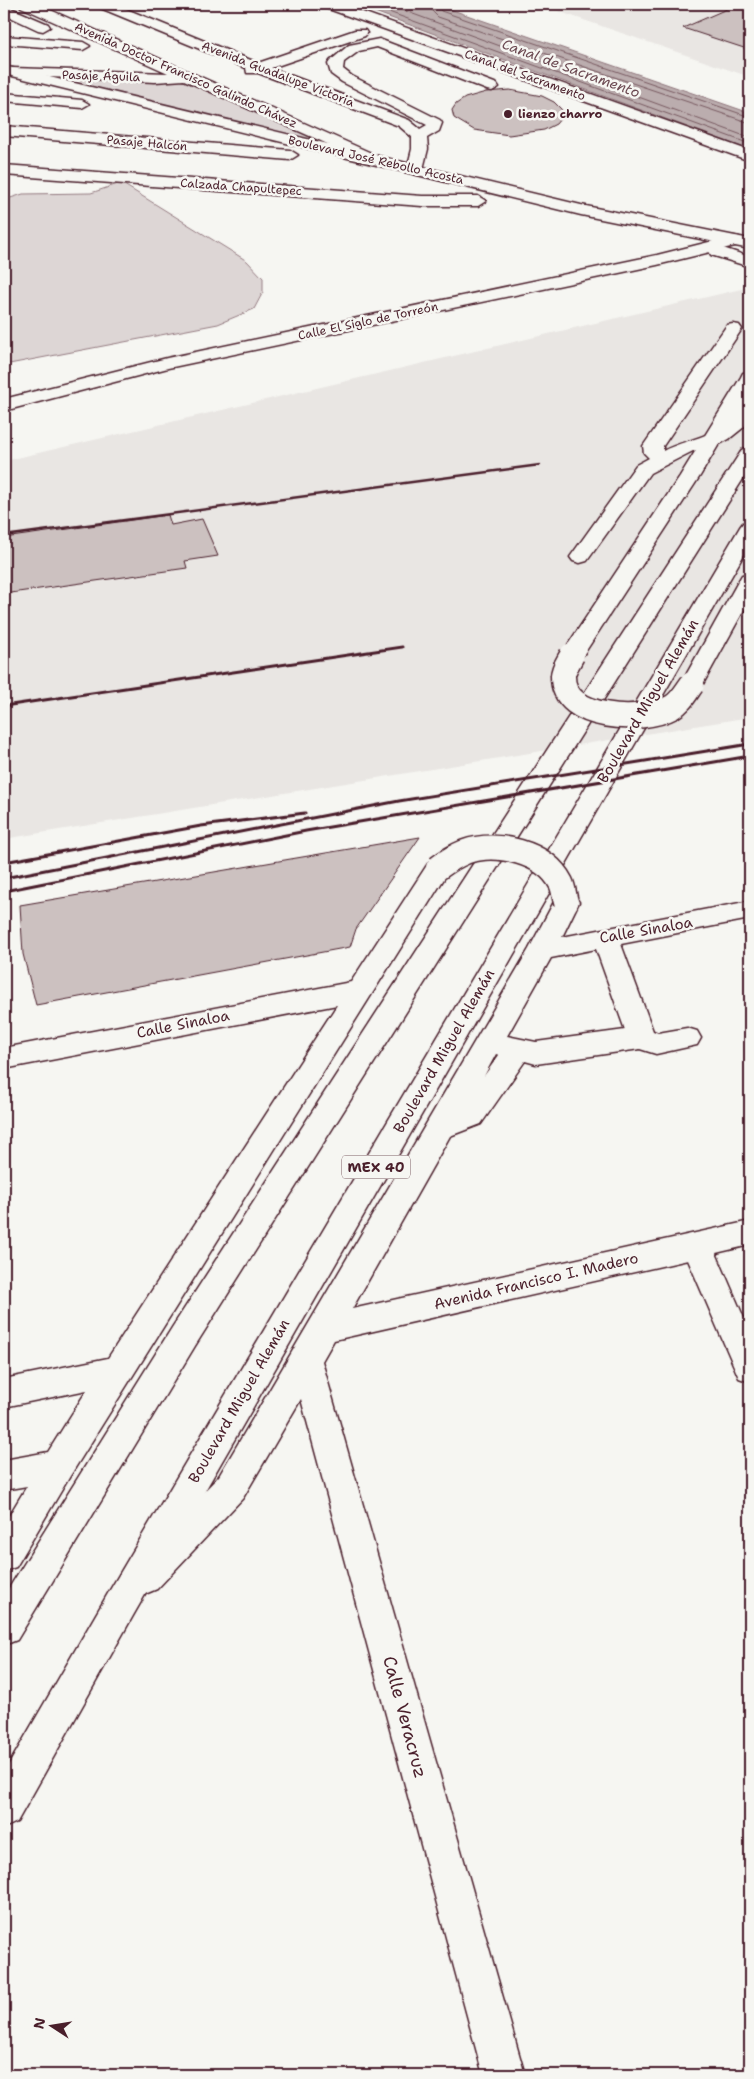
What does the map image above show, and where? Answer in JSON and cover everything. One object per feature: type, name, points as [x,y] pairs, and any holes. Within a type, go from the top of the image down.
[{"type":"main road","name":"Avenida Doctor Francisco Galindo Chávez","points":[[26,4],[209,84],[373,159]]},
{"type":"main road","name":"Avenida Guadalupe Victoria","points":[[103,4],[258,68],[404,123],[419,136]]},
{"type":"main road","name":"Canal del Sacramento","points":[[328,4],[750,156]]},
{"type":"main road","name":"Avenida Doctor Francisco Galindo Chávez","points":[[7,12],[160,78]]},
{"type":"main road","points":[[209,84],[386,25]]},
{"type":"main road","points":[[4,40],[83,46]]},
{"type":"main road","points":[[415,169],[420,149],[419,136],[434,128],[435,123],[347,79],[336,70],[335,64],[340,58],[360,46],[379,43],[492,87]]},
{"type":"main road","name":"Pasaje Águila","points":[[6,76],[160,78],[190,76]]},
{"type":"main road","name":"Boulevard José Rebollo Acosta","points":[[6,76],[123,98],[581,210],[750,244]]},
{"type":"main road","name":"Boulevard José Rebollo Acosta","points":[[6,76],[82,104],[497,206]]},
{"type":"main road","points":[[123,98],[160,78]]},
{"type":"main road","points":[[4,97],[82,104]]},
{"type":"main road","name":"Pasaje Halcón","points":[[4,131],[290,155]]},
{"type":"main road","name":"Calzada Chapultepec","points":[[4,170],[422,201],[478,202]]},
{"type":"main road","points":[[570,224],[581,210]]},
{"type":"main road","points":[[733,241],[750,239]]},
{"type":"main road","name":"Calle El Siglo de Torreón","points":[[4,405],[167,363],[733,241]]},
{"type":"main road","points":[[660,244],[698,250],[750,249]]},
{"type":"main road","points":[[717,250],[750,262]]},
{"type":"main road","points":[[661,459],[654,453],[653,446],[733,329]]},
{"type":"main road","points":[[750,378],[564,666],[561,678],[566,692],[586,708],[615,718],[637,718],[657,715],[673,707],[692,684],[750,580]]},
{"type":"main road","points":[[580,557],[643,469],[687,446],[711,441],[731,429],[750,402]]},
{"type":"main road","points":[[711,441],[729,488]]},
{"type":"main road","points":[[4,1628],[184,1336],[750,453]]},
{"type":"main road","name":"Boulevard Miguel Alemán","points":[[4,1809],[122,1602],[750,527]]},
{"type":"main road","points":[[4,1555],[58,1465],[438,868],[451,858],[477,850],[505,849],[523,853],[540,861],[553,871],[561,883],[566,902],[542,950],[231,1487],[199,1523],[122,1602]]},
{"type":"main road","name":"Calle Sinaloa","points":[[542,950],[750,910]]},
{"type":"main road","points":[[605,937],[642,1038]]},
{"type":"main road","name":"Calle Sinaloa","points":[[4,1058],[362,990]]},
{"type":"main road","points":[[488,1042],[536,1054],[642,1038],[656,1044],[687,1038]]},
{"type":"main road","points":[[439,1128],[471,1116],[518,1049]]},
{"type":"main road","name":"Avenida Francisco I. Madero","points":[[314,1344],[750,1233]]},
{"type":"main road","points":[[697,1245],[750,1368]]},
{"type":"main road","name":"Calle Veracruz","points":[[314,1344],[504,2075]]},
{"type":"main road","points":[[4,1393],[119,1370]]},
{"type":"main road","points":[[4,1475],[58,1465]]},
{"type":"shaded area","points":[[537,4],[750,4],[750,77]]},
{"type":"shaded area","points":[[40,74],[176,78],[348,150]]},
{"type":"shaded area","points":[[121,183],[247,261],[263,278],[263,292],[254,309],[218,324],[4,365],[4,200],[23,194],[91,193]]},
{"type":"shaded area","points":[[750,287],[750,717],[4,839],[4,461]]},
{"type":"water","name":"Canal de Sacramento","points":[[353,4],[435,4],[750,113],[750,150]]},
{"type":"building","points":[[738,4],[750,4],[750,50],[683,28]]},
{"type":"building","name":"lienzo charro","points":[[510,90],[542,96],[554,102],[565,113],[556,124],[544,130],[509,135],[474,130],[454,118],[452,110],[456,104],[465,98],[486,92]]},
{"type":"building","points":[[168,515],[171,525],[202,519],[218,556],[185,561],[187,568],[4,594],[4,538]]},
{"type":"building","points":[[420,837],[356,929],[350,947],[36,1005],[23,954],[20,905]]},
{"type":"railway","points":[[4,536],[540,465]]},
{"type":"railway","points":[[4,706],[402,647]]},
{"type":"railway","points":[[4,878],[399,801],[750,744]]},
{"type":"railway","points":[[4,891],[306,831],[750,756]]},
{"type":"railway","points":[[4,862],[201,826],[305,813]]},
{"type":"place","name":"lienzo charro","points":[[508,114]]}]
